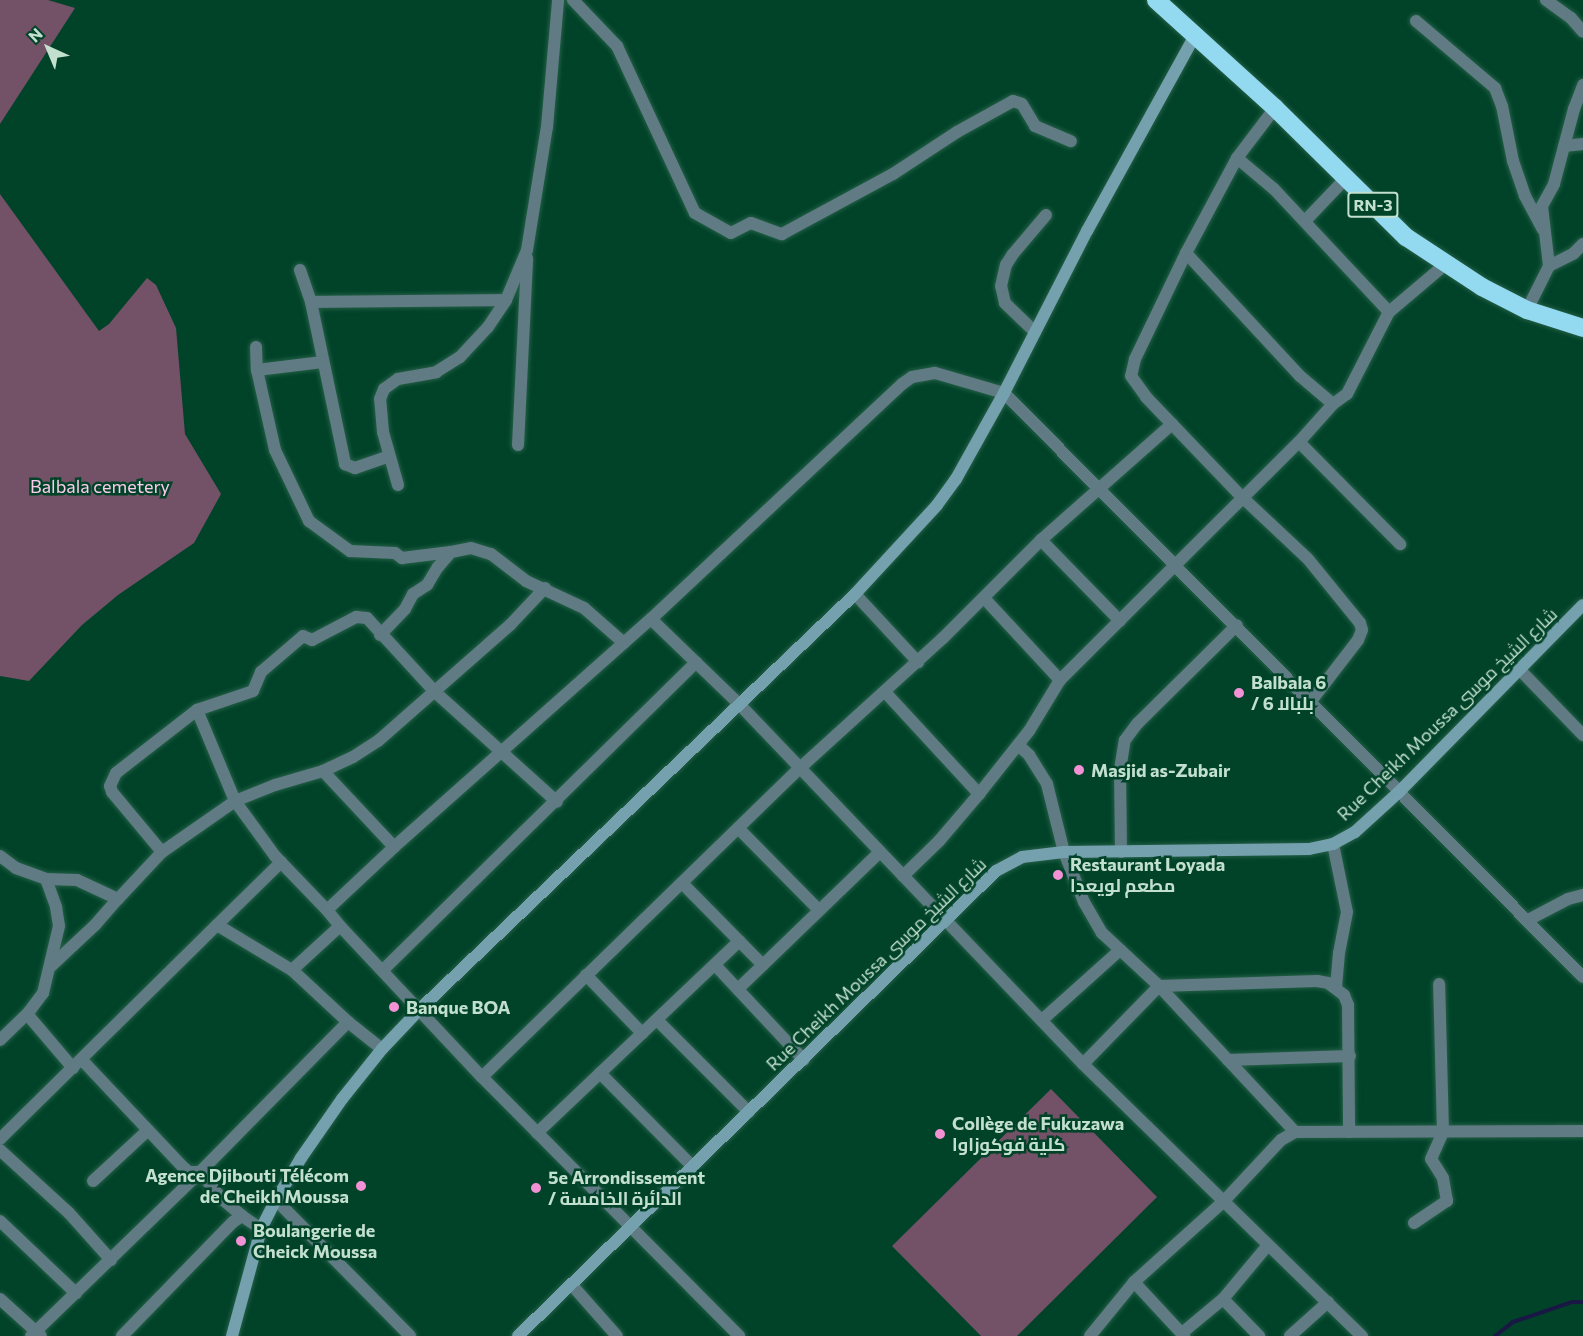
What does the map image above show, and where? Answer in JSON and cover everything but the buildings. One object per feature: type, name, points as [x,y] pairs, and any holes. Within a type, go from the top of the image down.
[{"type":"highway","name":"RN-3","points":[[1156,0],[1275,108],[1406,237],[1448,262],[1482,287],[1527,310],[1583,328]]},
{"type":"main road","points":[[232,1336],[261,1229],[276,1200],[335,1109],[382,1049],[420,1009],[855,594],[938,505],[956,479],[1004,393],[1195,35]]},
{"type":"main road","name":"Rue Cheikh Moussa شارع الشيخ موسى","points":[[518,1336],[989,878],[1009,862],[1022,857],[1064,852],[1309,849],[1333,844],[1355,832],[1399,792],[1583,605]]},
{"type":"street","points":[[518,445],[527,250],[547,127],[558,0]]},
{"type":"street","points":[[573,0],[617,46],[696,213],[731,233],[751,223],[782,234],[893,174],[957,132],[1013,101],[1022,104],[1035,126],[1071,141]]},
{"type":"street","points":[[1546,0],[1571,18],[1583,32]]},
{"type":"street","points":[[1416,21],[1495,88],[1502,106],[1513,161],[1525,196],[1543,230]]},
{"type":"street","points":[[1549,266],[1542,206],[1554,184],[1583,85]]},
{"type":"street","points":[[1275,108],[1237,158],[1186,253],[1132,368],[1133,382],[1138,389],[1243,498],[1308,559],[1360,623],[1362,630],[1358,640],[1311,701]]},
{"type":"street","points":[[1564,146],[1583,144]]},
{"type":"street","points":[[1237,158],[1274,189],[1389,312]]},
{"type":"street","points":[[1305,221],[1346,178]]},
{"type":"street","points":[[1035,332],[1005,303],[1001,286],[1006,265],[1046,214]]},
{"type":"street","points":[[1527,310],[1549,266],[1574,253],[1583,244]]},
{"type":"street","points":[[398,485],[389,456],[380,410],[384,389],[398,379],[436,372],[448,367],[488,327],[506,300],[527,250]]},
{"type":"street","points":[[1186,253],[1300,376],[1333,404]]},
{"type":"street","points":[[903,876],[939,841],[979,794],[1018,745],[1060,680],[1299,442],[1333,404],[1347,394],[1360,373],[1389,312],[1448,262]]},
{"type":"street","points":[[300,270],[311,302],[322,362],[347,466],[355,468],[389,456]]},
{"type":"street","points":[[311,302],[506,300]]},
{"type":"street","points":[[256,347],[257,370],[275,450],[309,520],[350,551],[395,553],[402,558],[471,548],[484,551],[526,581],[545,588],[592,613],[624,643]]},
{"type":"street","points":[[257,370],[322,362]]},
{"type":"street","points":[[327,910],[394,847],[651,619],[912,377],[923,373],[945,375],[1004,393],[1237,625],[1583,977]]},
{"type":"street","points":[[482,1077],[800,768],[918,662],[1099,486],[1172,424]]},
{"type":"street","points":[[1299,442],[1400,544]]},
{"type":"street","points":[[1041,540],[1120,621]]},
{"type":"street","points":[[380,635],[405,609],[413,594],[427,585],[451,552]]},
{"type":"street","points":[[50,967],[95,925],[162,852],[235,801],[275,785],[323,771],[353,757],[378,741],[510,625],[545,588]]},
{"type":"street","points":[[855,594],[918,662]]},
{"type":"street","points":[[984,598],[1060,680]]},
{"type":"street","points":[[162,852],[115,797],[110,786],[116,773],[197,710],[253,691],[261,672],[303,636],[312,640],[356,617],[367,618],[380,635],[435,692],[557,802]]},
{"type":"street","points":[[651,619],[740,705],[1083,1064],[1362,1336]]},
{"type":"street","points":[[1121,852],[1120,770],[1125,740],[1138,723],[1237,625]]},
{"type":"street","points":[[383,970],[557,802],[696,662]]},
{"type":"street","points":[[1520,669],[1583,735]]},
{"type":"street","points":[[885,692],[979,794]]},
{"type":"street","points":[[197,710],[235,801],[281,862],[482,1077],[740,1336]]},
{"type":"street","points":[[1018,745],[1029,755],[1047,784],[1064,852],[1095,923],[1159,987],[1294,1132]]},
{"type":"street","points":[[323,771],[394,847]]},
{"type":"street","points":[[738,828],[819,910]]},
{"type":"street","points":[[1333,844],[1347,912],[1339,953],[1336,988]]},
{"type":"street","points":[[738,988],[880,852]]},
{"type":"street","points":[[0,856],[16,868],[46,879],[77,880],[118,899]]},
{"type":"street","points":[[0,1139],[281,862]]},
{"type":"street","points":[[0,1040],[27,1014],[43,993],[59,917],[46,879]]},
{"type":"street","points":[[682,883],[763,965]]},
{"type":"street","points":[[1528,920],[1568,899],[1583,895]]},
{"type":"street","points":[[217,925],[292,970],[348,1022],[382,1049]]},
{"type":"street","points":[[292,970],[340,926]]},
{"type":"street","points":[[537,1133],[739,941]]},
{"type":"street","points":[[1041,1020],[1120,950]]},
{"type":"street","points":[[715,965],[804,1060]]},
{"type":"street","points":[[586,975],[642,1033]]},
{"type":"street","points":[[1083,1064],[1159,987],[1317,981],[1336,988],[1344,995],[1348,1005],[1349,1132]]},
{"type":"street","points":[[1414,1223],[1447,1201],[1443,1178],[1431,1159],[1443,1132],[1439,984]]},
{"type":"street","points":[[27,1014],[189,1172],[200,1172]]},
{"type":"street","points":[[657,1020],[749,1113]]},
{"type":"street","points":[[0,1299],[36,1334],[348,1022]]},
{"type":"street","points":[[1228,1060],[1350,1056]]},
{"type":"street","points":[[600,1073],[693,1167]]},
{"type":"street","points":[[93,1181],[148,1130]]},
{"type":"street","points":[[1095,1334],[1134,1282],[1223,1202],[1281,1140],[1294,1132],[1583,1131]]},
{"type":"street","points":[[0,1150],[69,1213],[111,1260]]},
{"type":"street","points":[[200,1172],[222,1199],[261,1229]]},
{"type":"street","points":[[276,1200],[410,1336]]},
{"type":"street","points":[[122,1336],[207,1247],[242,1216]]},
{"type":"street","points":[[0,1221],[76,1293]]},
{"type":"street","points":[[1134,1282],[1183,1335],[1223,1299],[1268,1245]]},
{"type":"street","points":[[571,1284],[617,1336]]},
{"type":"street","points":[[1223,1299],[1259,1336]]},
{"type":"street","points":[[1290,1336],[1328,1302]]},
{"type":"green space","points":[[0,0],[48,0],[75,8],[0,124]]},
{"type":"green space","name":"Balbala cemetery","points":[[0,194],[99,331],[109,324],[147,278],[156,285],[176,328],[185,434],[221,494],[194,543],[118,595],[82,625],[29,681],[0,676]]},
{"type":"green space","points":[[1051,1089],[1157,1197],[1017,1336],[981,1336],[892,1246]]},
{"type":"waterway","points":[[1495,1336],[1513,1322],[1572,1302],[1583,1302]]},
{"type":"place","name":"Balbala 6 / بلبالا 6","points":[[1239,693]]},
{"type":"place","name":"Masjid as-Zubair","points":[[1079,770]]},
{"type":"place","name":"Restaurant Loyada مطعم لويعدا","points":[[1058,875]]},
{"type":"place","name":"Banque BOA","points":[[394,1007]]},
{"type":"place","name":"Collège de Fukuzawa كلية فوكوزاوا","points":[[940,1134]]},
{"type":"place","name":"Agence Djibouti Télécom de Cheikh Moussa","points":[[361,1186]]},
{"type":"place","name":"5e Arrondissement / الدائرة الخامسة","points":[[536,1188]]},
{"type":"place","name":"Boulangerie de Cheick Moussa","points":[[241,1241]]}]
